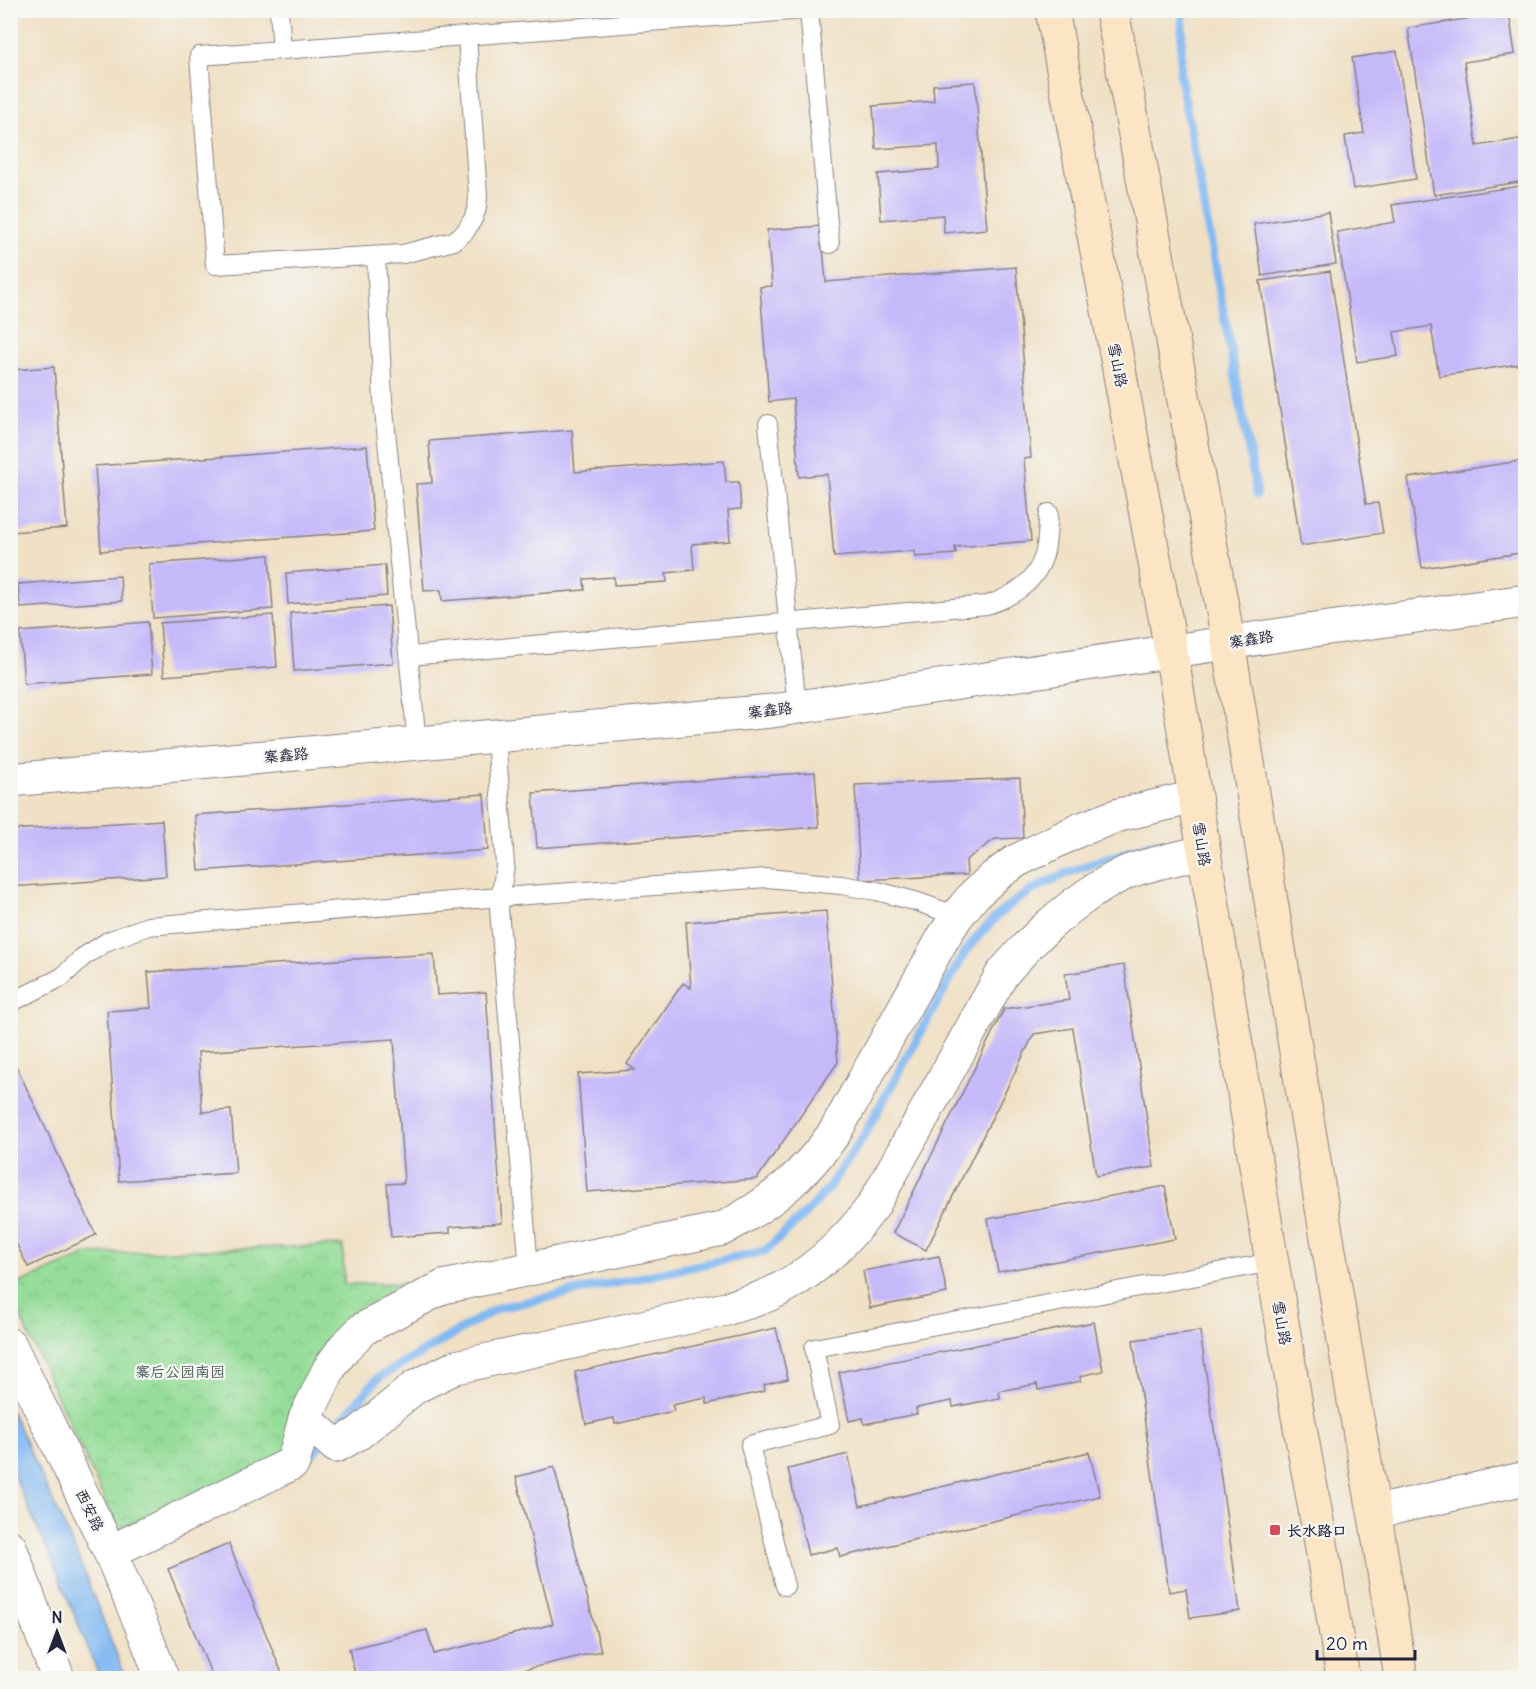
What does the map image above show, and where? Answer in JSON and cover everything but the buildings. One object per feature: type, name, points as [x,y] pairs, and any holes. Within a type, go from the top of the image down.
[{"type":"main road","name":"雪山路","points":[[1052,10],[1171,651],[1343,1678]]},
{"type":"main road","points":[[1112,10],[1228,643],[1401,1678]]},
{"type":"street","name":"寨鑫路","points":[[10,780],[772,711],[1526,601]]},
{"type":"street","points":[[110,1552],[293,1463],[305,1419],[329,1369],[344,1348],[363,1329],[443,1287],[722,1229],[751,1214],[778,1195],[814,1160],[835,1132],[957,916],[974,895],[1016,861],[1079,830],[1119,815],[1195,797]]},
{"type":"street","points":[[305,1419],[336,1446],[359,1433],[416,1387],[456,1367],[726,1309],[759,1298],[790,1283],[819,1264],[845,1240],[873,1206],[1002,974],[1028,944],[1057,917],[1112,880],[1135,869],[1204,852]]},
{"type":"street","name":"西安路","points":[[10,1345],[110,1552],[162,1678]]},
{"type":"street","points":[[1375,1512],[1526,1478]]},
{"type":"street","points":[[10,1546],[58,1678]]},
{"type":"lane","points":[[279,10],[282,50]]},
{"type":"lane","points":[[467,36],[478,196],[477,208],[465,232],[454,241],[404,254],[215,265],[199,56],[807,10],[830,244]]},
{"type":"lane","points":[[376,256],[383,400],[417,743]]},
{"type":"lane","points":[[768,424],[797,707]]},
{"type":"lane","points":[[409,656],[987,605],[1005,599],[1021,588],[1039,567],[1045,554],[1049,513]]},
{"type":"lane","points":[[496,736],[505,865],[499,909],[529,1269]]},
{"type":"lane","points":[[10,1003],[62,977],[83,957],[108,941],[148,926],[767,878],[878,891],[957,916]]},
{"type":"lane","points":[[785,1586],[750,1445],[830,1425],[814,1348],[1272,1262]]},
{"type":"green space","name":"寨后公园南园","points":[[343,1245],[344,1284],[409,1283],[410,1296],[387,1304],[284,1456],[118,1529],[11,1296],[10,1287],[89,1254]]},
{"type":"water","points":[[11,1410],[76,1552],[126,1678],[100,1678],[53,1562],[11,1469]]},
{"type":"waterway","points":[[1183,10],[1180,75],[1257,494]]},
{"type":"waterway","points":[[305,1462],[378,1378],[498,1308],[765,1251],[826,1191],[862,1139],[966,950],[989,924],[1021,897],[1058,877],[1156,842]]},
{"type":"place","name":"长水路口","points":[[1275,1530]]}]
